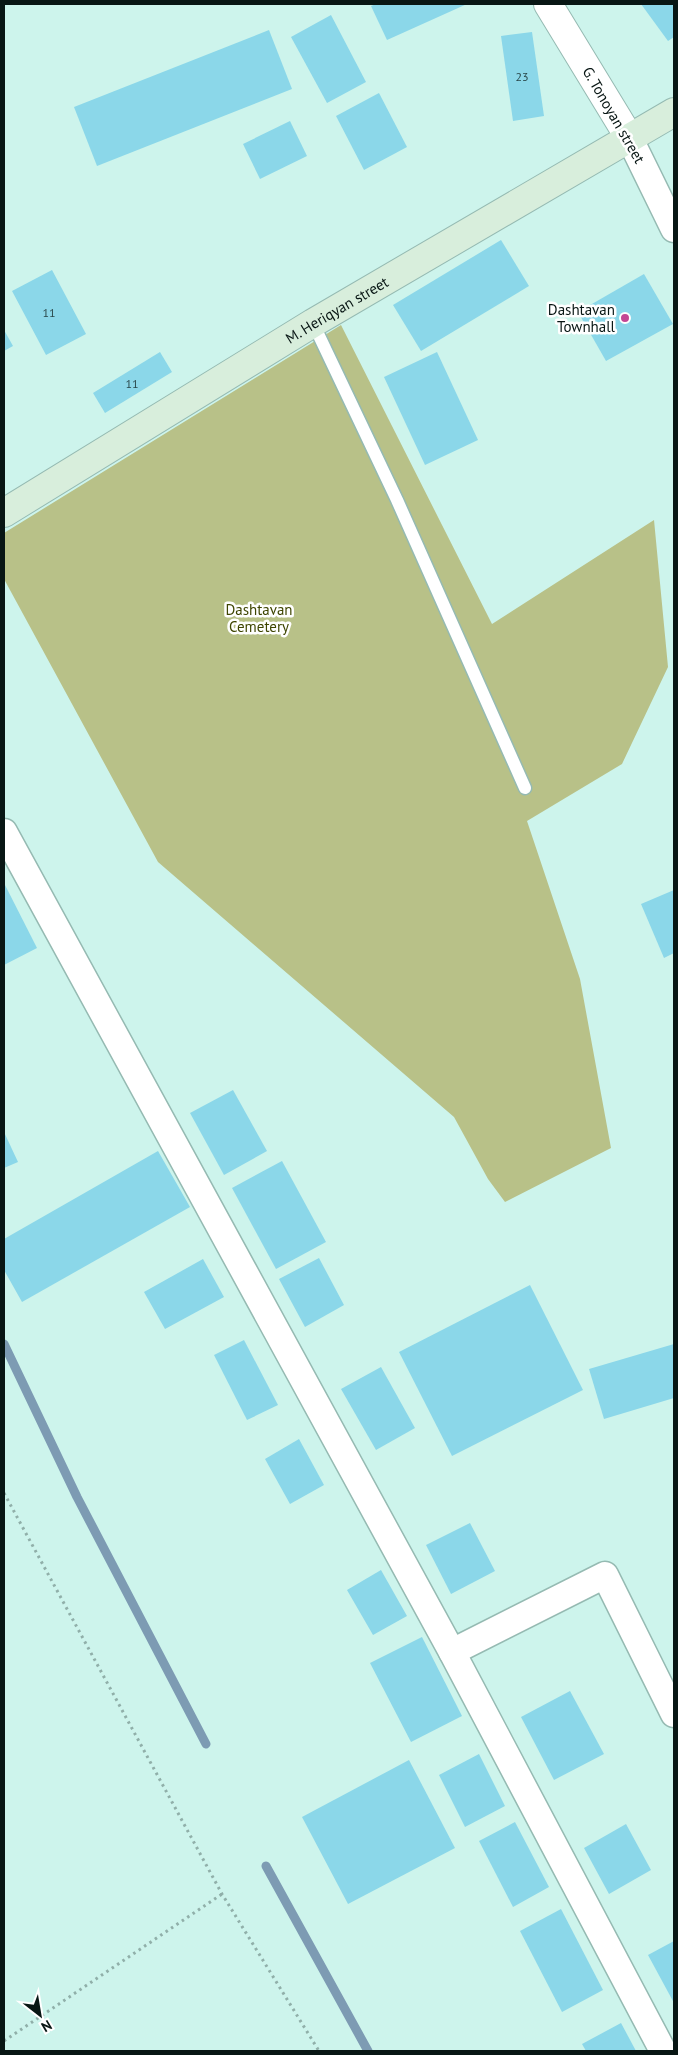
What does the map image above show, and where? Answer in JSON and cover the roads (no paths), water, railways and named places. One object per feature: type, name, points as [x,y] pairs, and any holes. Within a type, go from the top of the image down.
[{"type":"main road","name":"M. Heriqyan street","points":[[4,513],[313,323],[674,112]]},
{"type":"street","name":"G. Tonoyan street","points":[[548,4],[630,137],[674,229]]},
{"type":"street","points":[[4,832],[452,1652],[664,2051]]},
{"type":"street","points":[[452,1652],[605,1575],[674,1714]]},
{"type":"lane","points":[[313,323],[397,500],[525,788]]},
{"type":"waterway","points":[[4,1344],[77,1497],[206,1744]]},
{"type":"waterway","points":[[266,1866],[368,2051]]},
{"type":"place","name":"Dashtavan Townhall","points":[[625,318]]},
{"type":"park label","name":"Dashtavan Cemetery","points":[[259,618]]}]
